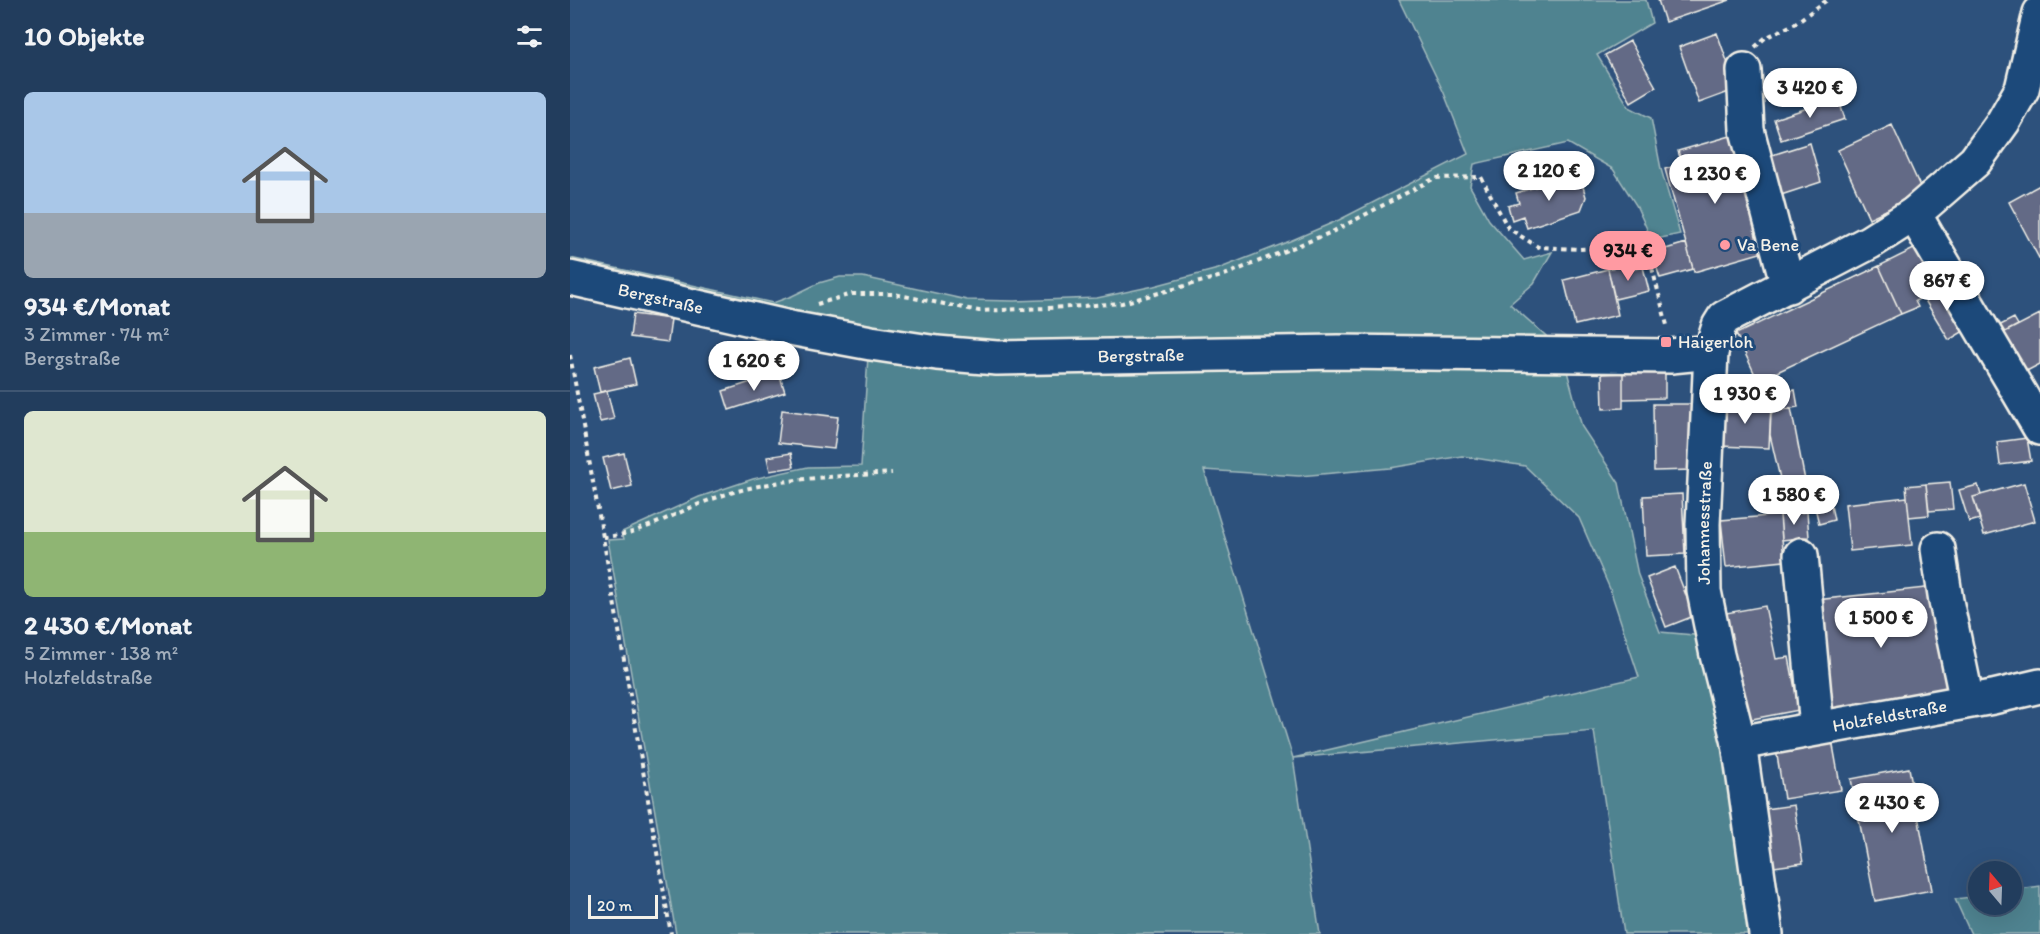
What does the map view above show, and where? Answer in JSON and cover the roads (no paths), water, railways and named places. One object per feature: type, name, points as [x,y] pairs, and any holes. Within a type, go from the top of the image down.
[{"type":"street","name":"Johannesstraße","points":[[1766,934],[1739,743],[1704,591],[1703,524],[1711,352],[1719,326],[1724,318],[1870,242],[1914,214],[1975,161],[2003,122],[2022,89],[2040,13]]},
{"type":"street","points":[[1744,70],[1747,130],[1788,286]]},
{"type":"street","points":[[1914,214],[2040,428]]},
{"type":"street","name":"Bergstraße","points":[[574,279],[871,344],[997,358],[1338,352],[1667,356],[1711,352]]},
{"type":"street","points":[[1938,549],[1946,601],[1967,701]]},
{"type":"street","points":[[1801,555],[1817,728]]},
{"type":"street","name":"Holzfeldstraße","points":[[1739,743],[2040,686]]},
{"type":"place","name":"Va Bene","points":[[1725,245]]},
{"type":"place","name":"Haigerloh","points":[[1666,342]]}]
